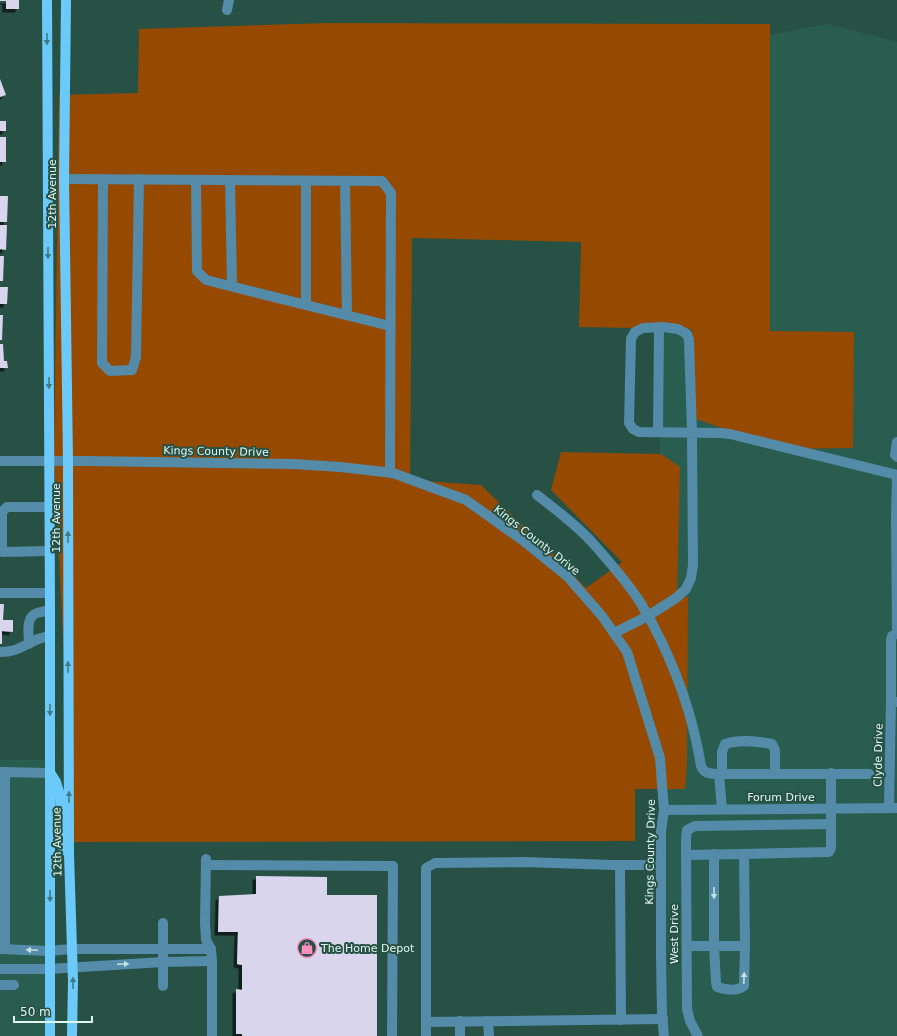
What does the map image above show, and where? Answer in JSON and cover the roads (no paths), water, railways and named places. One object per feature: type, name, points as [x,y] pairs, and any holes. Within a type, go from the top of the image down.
[{"type":"main road","name":"12th Avenue","points":[[47,0],[50,507],[50,1036]]},
{"type":"main road","name":"12th Avenue","points":[[66,0],[64,179],[68,461],[69,854],[72,1036]]},
{"type":"main road","points":[[50,773],[56,782],[60,795],[61,845],[69,854]]},
{"type":"street","points":[[64,179],[306,181],[382,180],[391,193],[390,473]]},
{"type":"street","points":[[103,179],[102,363],[110,371],[132,370],[136,357],[139,179]]},
{"type":"street","points":[[196,180],[197,271],[206,280],[390,326]]},
{"type":"street","points":[[230,180],[232,286]]},
{"type":"street","points":[[306,181],[306,305]]},
{"type":"street","points":[[345,181],[347,315]]},
{"type":"street","points":[[614,633],[648,616],[676,598],[686,589],[691,578],[693,565],[692,433],[689,340],[686,334],[678,330],[643,328],[635,332],[631,339],[629,423],[633,429],[639,432],[692,433],[721,433],[730,434],[897,475]]},
{"type":"street","points":[[658,432],[659,328]]},
{"type":"street","points":[[897,442],[895,455],[897,457]]},
{"type":"street","name":"Kings County Drive","points":[[0,461],[293,464],[340,467],[393,473],[466,500],[525,542],[567,576],[602,616],[627,652],[660,758],[664,810],[661,831],[661,958],[664,1036]]},
{"type":"street","name":"Clyde Drive","points":[[893,808],[894,702],[891,640],[892,636],[897,633],[897,480]]},
{"type":"street","points":[[536,495],[559,512],[589,540],[623,578],[639,600],[676,673],[689,712],[703,771],[706,773],[721,774],[869,774]]},
{"type":"street","points":[[50,507],[6,507],[2,512],[1,552],[50,551]]},
{"type":"street","points":[[0,592],[50,593]]},
{"type":"street","points":[[29,644],[29,619],[36,613],[50,610]]},
{"type":"street","points":[[0,652],[9,652],[22,648],[40,638],[50,636]]},
{"type":"street","points":[[722,809],[722,752],[725,744],[735,741],[772,744],[775,750],[775,774]]},
{"type":"street","points":[[50,773],[2,772],[2,949],[49,951],[71,949],[211,949]]},
{"type":"street","points":[[686,855],[829,852],[831,848],[831,773]]},
{"type":"street","name":"Forum Drive","points":[[664,810],[893,808]]},
{"type":"street","name":"West Drive","points":[[698,1036],[690,1021],[687,1009],[686,830],[695,826],[831,824]]},
{"type":"street","points":[[714,854],[714,946],[716,982],[717,987],[725,990],[739,990],[744,986],[744,854]]},
{"type":"street","points":[[212,1036],[212,961],[211,949],[206,940],[205,923],[206,862],[393,866],[392,1036]]},
{"type":"street","points":[[426,1036],[426,868],[435,863],[524,862],[661,865]]},
{"type":"street","points":[[620,865],[621,1020]]},
{"type":"street","points":[[163,923],[163,986]]},
{"type":"street","points":[[687,946],[745,946]]},
{"type":"street","points":[[0,969],[49,969],[163,962],[212,961]]},
{"type":"street","points":[[0,985],[14,985]]},
{"type":"street","points":[[426,1022],[663,1019]]},
{"type":"street","points":[[488,1021],[489,1036]]},
{"type":"street","points":[[460,1022],[460,1036]]},
{"type":"place","name":"The Home Depot","points":[[307,948]]}]
